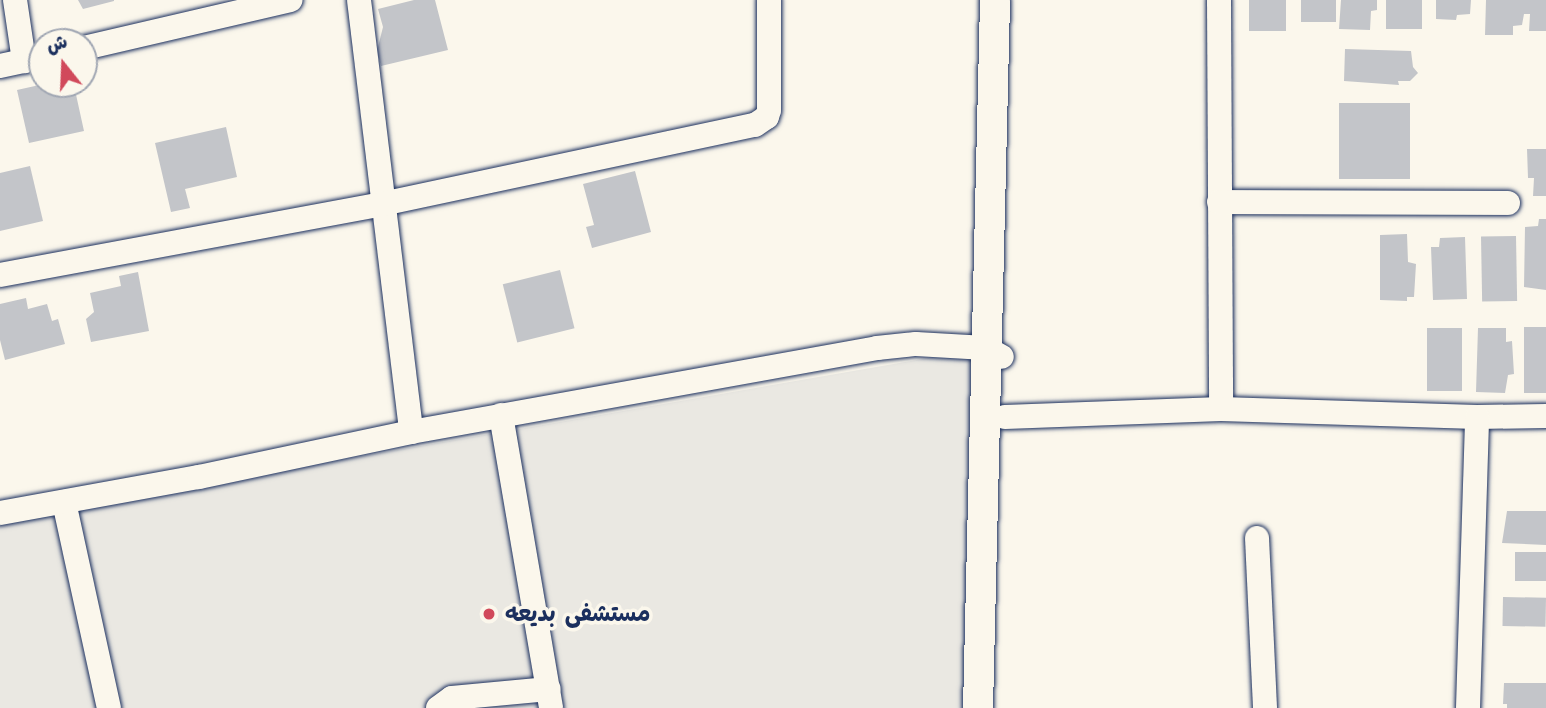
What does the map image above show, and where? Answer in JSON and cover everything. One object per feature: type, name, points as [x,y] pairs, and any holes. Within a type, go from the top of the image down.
[{"type":"street","points":[[15,0],[28,43]]},
{"type":"street","points":[[98,44],[237,7],[291,0]]},
{"type":"street","points":[[359,0],[411,432]]},
{"type":"street","points":[[0,275],[382,204],[762,122],[767,117],[770,101],[769,0]]},
{"type":"street","points":[[995,0],[994,353],[1005,417],[998,708]]},
{"type":"street","points":[[978,708],[1010,0]]},
{"type":"street","points":[[1219,0],[1221,410]]},
{"type":"street","points":[[0,66],[28,60]]},
{"type":"street","points":[[1219,202],[1508,203]]},
{"type":"street","points":[[0,513],[501,415],[877,348],[916,344],[994,353]]},
{"type":"street","points":[[1005,417],[1221,410],[1478,417],[1546,416]]},
{"type":"street","points":[[438,708],[452,698],[550,699],[501,415]]},
{"type":"street","points":[[1453,708],[1468,708],[1478,417]]},
{"type":"street","points":[[64,502],[109,708]]},
{"type":"street","points":[[1257,538],[1265,708]]},
{"type":"shaded area","name":"مستشفى بديعه","points":[[986,348],[974,708],[0,708],[0,519]]},
{"type":"building","points":[[78,0],[114,0],[114,1],[83,9]]},
{"type":"building","points":[[414,0],[435,0],[448,50],[381,66],[377,51],[383,27],[378,9]]},
{"type":"building","points":[[1249,0],[1286,0],[1286,31],[1249,31]]},
{"type":"building","points":[[1301,0],[1336,0],[1336,22],[1301,22]]},
{"type":"building","points":[[1341,0],[1377,0],[1377,10],[1371,11],[1370,30],[1339,29]]},
{"type":"building","points":[[1386,0],[1422,0],[1422,29],[1386,29]]},
{"type":"building","points":[[1436,0],[1471,0],[1470,14],[1457,15],[1456,20],[1436,19]]},
{"type":"building","points":[[1486,0],[1546,0],[1546,31],[1529,31],[1530,14],[1524,14],[1522,25],[1513,26],[1513,35],[1485,35]]},
{"type":"building","points":[[1345,49],[1411,51],[1413,67],[1418,73],[1410,81],[1398,81],[1399,85],[1344,81]]},
{"type":"building","points":[[28,88],[28,98],[77,98],[84,131],[29,143],[17,90]]},
{"type":"building","points":[[1339,103],[1410,103],[1410,179],[1339,179]]},
{"type":"building","points":[[226,127],[237,177],[185,189],[190,208],[171,212],[155,143]]},
{"type":"building","points":[[1527,149],[1546,149],[1546,196],[1533,196],[1534,178],[1528,178]]},
{"type":"building","points":[[30,166],[43,221],[0,231],[0,173]]},
{"type":"building","points":[[635,171],[651,232],[592,248],[586,227],[594,225],[583,184]]},
{"type":"building","points":[[1539,219],[1546,219],[1546,290],[1524,287],[1525,227],[1538,226]]},
{"type":"building","points":[[1407,234],[1408,262],[1416,264],[1414,297],[1407,297],[1407,301],[1380,300],[1380,235]]},
{"type":"building","points":[[1516,236],[1517,301],[1482,302],[1481,237]]},
{"type":"building","points":[[1465,237],[1467,299],[1433,300],[1431,247],[1439,247],[1440,238]]},
{"type":"building","points":[[560,270],[575,328],[517,342],[503,284]]},
{"type":"building","points":[[138,272],[149,331],[91,342],[86,319],[94,312],[90,293],[121,286],[119,276]]},
{"type":"building","points":[[26,298],[28,309],[47,304],[52,321],[58,319],[65,344],[5,360],[0,340],[0,304]]},
{"type":"building","points":[[1524,327],[1546,327],[1546,393],[1524,393]]},
{"type":"building","points":[[1427,328],[1462,328],[1462,391],[1427,391]]},
{"type":"building","points":[[1478,328],[1506,328],[1506,342],[1512,341],[1514,374],[1508,375],[1505,393],[1476,392]]},
{"type":"building","points":[[1507,511],[1546,511],[1546,545],[1502,543]]},
{"type":"building","points":[[1515,552],[1546,552],[1546,581],[1515,581]]},
{"type":"building","points":[[1503,597],[1546,598],[1545,627],[1502,626]]},
{"type":"building","points":[[1504,683],[1546,683],[1546,708],[1507,708],[1507,704],[1503,704]]},
{"type":"place","name":"مستشفى بديعه","points":[[489,614]]}]
